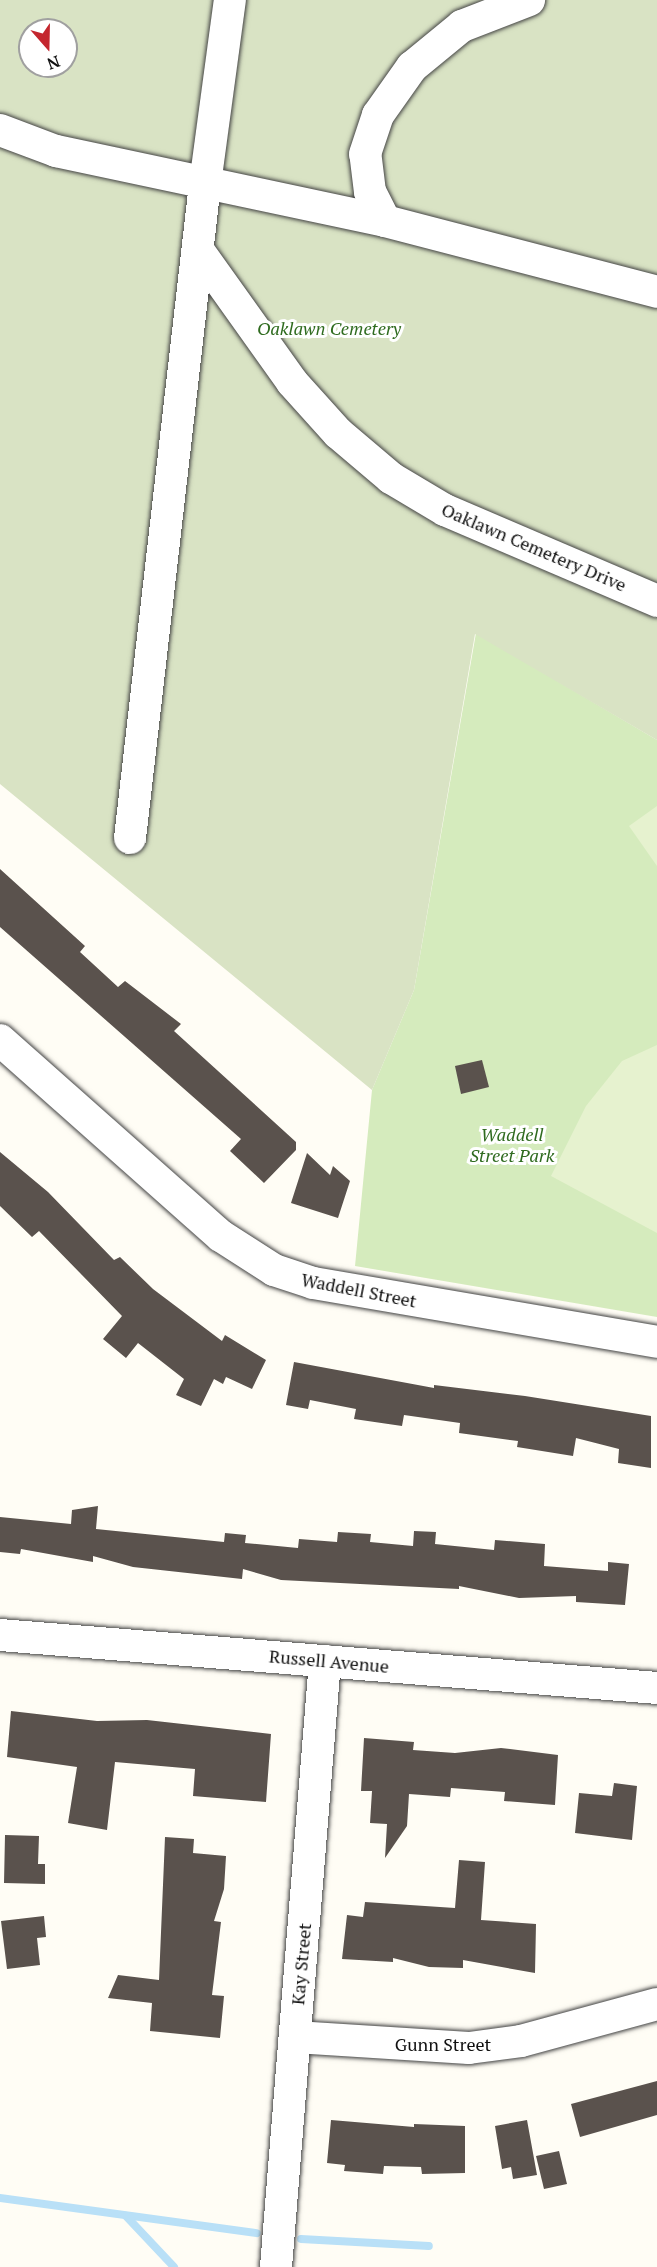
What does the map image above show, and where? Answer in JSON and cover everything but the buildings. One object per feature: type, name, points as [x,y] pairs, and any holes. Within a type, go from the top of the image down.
[{"type":"street","points":[[130,838],[205,184],[231,0]]},
{"type":"street","points":[[385,221],[370,192],[365,154],[378,115],[412,67],[462,26],[529,0]]},
{"type":"street","points":[[0,130],[56,151],[385,221],[657,292]]},
{"type":"street","name":"Oaklawn Cemetery Drive","points":[[198,250],[292,382],[338,434],[391,478],[455,515],[657,601]]},
{"type":"street","name":"Waddell Street","points":[[0,1040],[221,1236],[274,1270],[313,1283],[657,1342]]},
{"type":"street","name":"Russell Avenue","points":[[0,1635],[657,1688]]},
{"type":"street","name":"Kay Street","points":[[276,2267],[325,1661]]},
{"type":"street","name":"Gunn Street","points":[[295,2037],[469,2048],[521,2041],[657,2004]]},
{"type":"green space","name":"Oaklawn Cemetery","points":[[0,0],[657,0],[657,740],[475,634],[414,990],[372,1090],[0,784]]},
{"type":"green space","name":"Waddell Street Park","points":[[476,633],[657,740],[657,1317],[355,1266],[372,1090],[414,990]]},
{"type":"green space","points":[[657,806],[657,866],[629,826]]},
{"type":"green space","points":[[657,1045],[657,1233],[551,1176],[586,1106],[622,1061]]},
{"type":"waterway","points":[[0,2198],[257,2233]]},
{"type":"waterway","points":[[126,2216],[174,2267]]},
{"type":"waterway","points":[[301,2239],[429,2246]]}]
